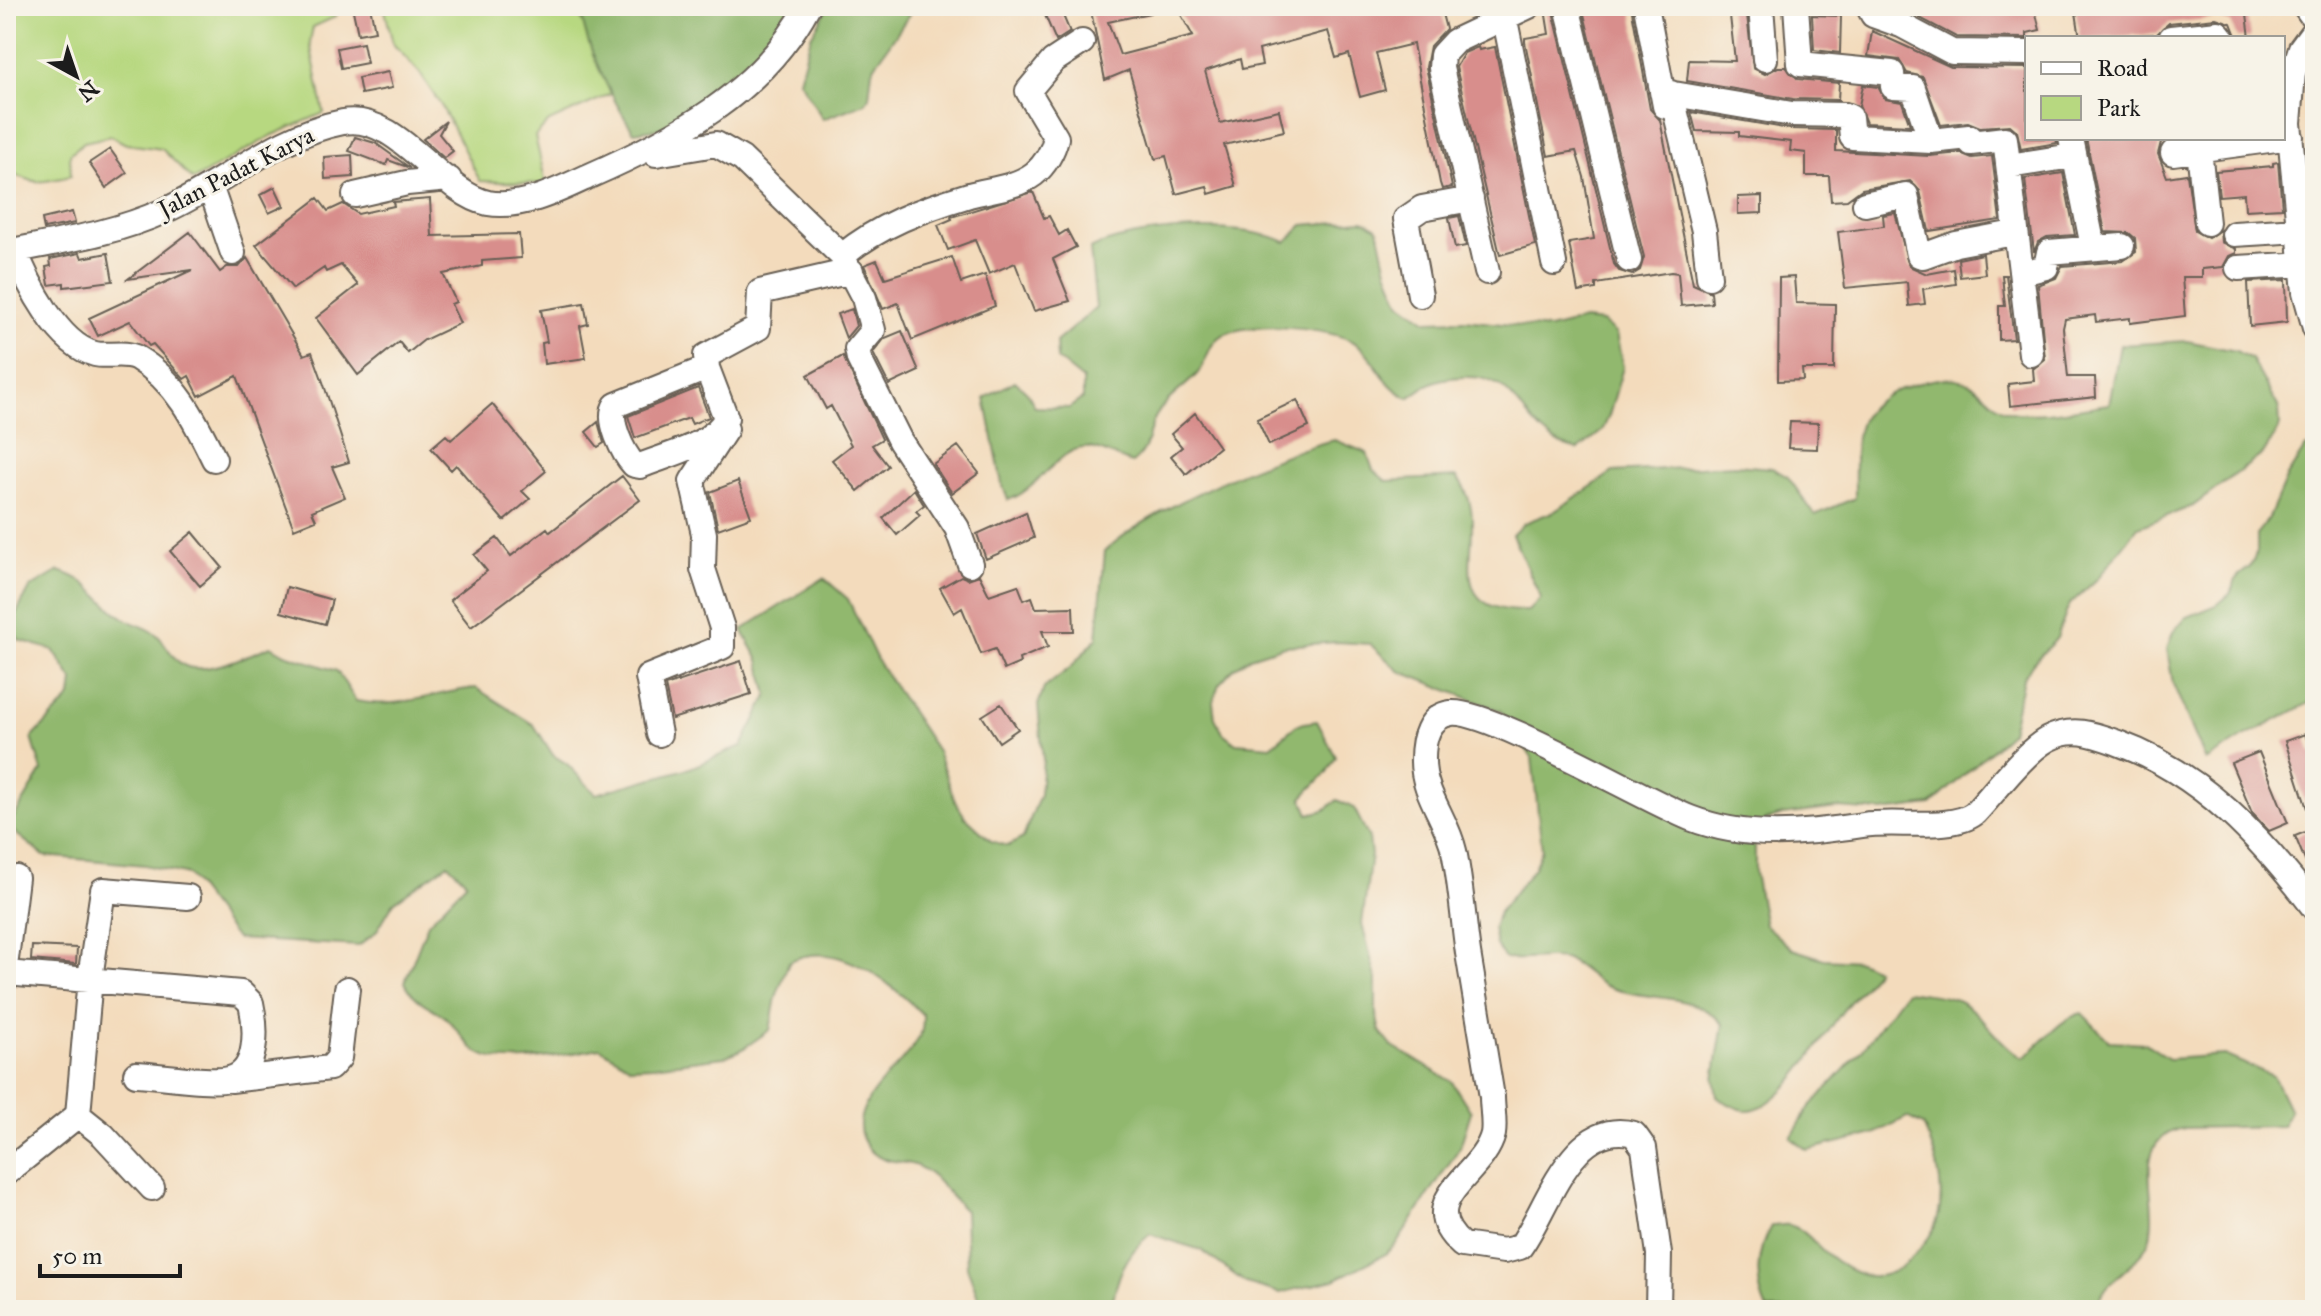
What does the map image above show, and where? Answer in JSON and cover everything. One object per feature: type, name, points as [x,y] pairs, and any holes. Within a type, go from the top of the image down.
[{"type":"street","name":"Jalan Padat Karya","points":[[10,251],[106,234],[166,211],[281,144],[307,132],[347,121],[370,126],[423,156],[463,191],[488,203],[506,203],[563,188],[630,159],[700,122],[774,58],[808,6]]},
{"type":"street","points":[[1487,272],[1441,68],[1442,55],[1455,41],[1529,6]]},
{"type":"street","points":[[1567,6],[1629,260]]},
{"type":"street","points":[[1646,6],[1704,231],[1709,277]]},
{"type":"street","points":[[1761,6],[1765,59]]},
{"type":"street","points":[[1796,6],[1800,64],[1848,66],[1892,73],[1893,87],[1913,88],[1931,141]]},
{"type":"street","points":[[1868,6],[1873,15],[1901,25],[1952,52],[2025,53]]},
{"type":"street","points":[[2305,6],[2315,20]]},
{"type":"street","points":[[1505,20],[1554,263]]},
{"type":"street","points":[[2315,29],[2288,74],[2291,137],[2308,230],[2304,264],[2315,328]]},
{"type":"street","points":[[2190,36],[2218,33],[2220,36]]},
{"type":"street","points":[[659,734],[648,677],[722,647],[722,628],[703,569],[704,534],[692,481],[694,473],[726,433],[726,418],[707,368],[709,352],[758,328],[760,292],[846,264],[866,236],[888,225],[971,195],[1007,187],[1034,173],[1054,148],[1056,138],[1028,91],[1053,61],[1082,42]]},
{"type":"street","points":[[1666,92],[1672,141]]},
{"type":"street","points":[[1666,92],[1792,114],[1845,115],[1850,117],[1852,137],[1931,141],[1969,137],[1971,143],[2004,139],[2031,354]]},
{"type":"street","points":[[2285,138],[2291,137]]},
{"type":"street","points":[[2173,153],[2270,140]]},
{"type":"street","points":[[630,159],[716,144],[742,159],[846,264],[873,330],[857,349],[859,359],[900,441],[957,528],[970,564]]},
{"type":"street","points":[[2009,166],[2071,147],[2089,215],[2093,247]]},
{"type":"street","points":[[2199,150],[2207,223]]},
{"type":"street","points":[[355,195],[407,183],[449,179]]},
{"type":"street","points":[[210,186],[233,253]]},
{"type":"street","points":[[1865,204],[1906,195],[1919,255],[1923,256],[1956,244],[2014,233]]},
{"type":"street","points":[[1420,295],[1406,219],[1422,208],[1471,199]]},
{"type":"street","points":[[2234,234],[2308,230]]},
{"type":"street","points":[[2023,273],[2046,267],[2049,252],[2122,246]]},
{"type":"street","points":[[10,251],[29,287],[67,336],[91,354],[132,356],[141,361],[185,403],[214,459]]},
{"type":"street","points":[[2238,268],[2304,264]]},
{"type":"street","points":[[707,368],[616,405],[612,416],[614,425],[629,459],[640,466],[707,438],[721,428],[726,418]]},
{"type":"street","points":[[1658,1310],[1659,1254],[1644,1148],[1634,1134],[1612,1133],[1580,1152],[1551,1186],[1520,1247],[1504,1251],[1462,1245],[1446,1225],[1445,1202],[1493,1134],[1492,1097],[1453,848],[1428,789],[1422,764],[1428,729],[1439,717],[1453,713],[1464,715],[1514,733],[1691,818],[1741,833],[1781,835],[1886,821],[1963,822],[2040,745],[2060,735],[2088,732],[2141,751],[2200,786],[2270,849],[2315,909]]},
{"type":"street","points":[[6,959],[16,878]]},
{"type":"street","points":[[6,1173],[78,1115],[90,978],[103,890],[188,897]]},
{"type":"street","points":[[6,973],[241,993],[251,1003],[254,1047],[245,1070],[231,1080]]},
{"type":"street","points":[[136,1074],[231,1080],[330,1068],[339,1058],[347,989]]},
{"type":"street","points":[[78,1115],[103,1135],[152,1188]]},
{"type":"green space","points":[[6,6],[341,6],[335,17],[313,27],[310,43],[324,113],[273,135],[193,180],[162,149],[126,144],[111,136],[84,142],[70,154],[71,176],[38,182],[25,179],[6,172]]},
{"type":"green space","points":[[384,6],[581,6],[581,18],[613,93],[549,122],[535,136],[546,184],[480,181],[442,107],[419,72],[393,44]]},
{"type":"green space","points":[[581,6],[794,6],[765,52],[707,101],[671,127],[634,132],[617,105],[593,54]]},
{"type":"green space","points":[[829,6],[915,6],[872,70],[869,97],[865,103],[823,119],[799,80],[811,36]]},
{"type":"green space","points":[[1363,220],[1378,228],[1387,270],[1400,302],[1427,321],[1465,320],[1549,329],[1584,320],[1602,322],[1616,334],[1623,367],[1602,431],[1578,450],[1544,433],[1511,395],[1499,385],[1484,379],[1465,377],[1441,380],[1409,398],[1391,385],[1366,352],[1350,340],[1301,329],[1241,329],[1215,341],[1198,373],[1160,410],[1145,446],[1132,463],[1095,449],[1079,448],[1059,460],[1030,487],[1008,500],[985,398],[1015,381],[1027,392],[1035,407],[1069,408],[1083,398],[1083,380],[1057,359],[1056,342],[1096,308],[1090,249],[1133,236],[1188,229],[1243,231],[1286,242],[1303,225]]},
{"type":"green space","points":[[2187,341],[2236,351],[2251,359],[2279,408],[2280,426],[2264,453],[2193,506],[2138,527],[2097,579],[2069,605],[2057,638],[2032,664],[2023,679],[2011,732],[1931,805],[1883,811],[1837,808],[1783,815],[1766,820],[1755,832],[1755,873],[1765,925],[1792,949],[1824,959],[1859,961],[1876,969],[1789,1084],[1763,1106],[1741,1109],[1717,1096],[1714,1079],[1723,1024],[1711,1013],[1683,1001],[1608,987],[1567,960],[1505,959],[1496,945],[1493,928],[1499,912],[1534,868],[1542,850],[1532,758],[1501,711],[1399,671],[1370,644],[1337,642],[1284,646],[1250,657],[1234,668],[1219,684],[1213,702],[1215,718],[1223,733],[1236,743],[1271,746],[1298,724],[1317,721],[1336,757],[1327,772],[1302,798],[1309,814],[1325,810],[1337,800],[1354,808],[1369,838],[1371,855],[1362,924],[1376,978],[1376,1014],[1380,1031],[1391,1045],[1452,1082],[1471,1112],[1460,1147],[1397,1243],[1384,1255],[1334,1280],[1280,1293],[1246,1283],[1201,1250],[1150,1234],[1123,1268],[1111,1310],[983,1310],[967,1267],[965,1211],[927,1172],[875,1154],[861,1133],[861,1117],[867,1102],[914,1045],[922,1031],[923,1015],[879,977],[844,959],[825,955],[807,956],[789,962],[776,997],[770,1030],[741,1050],[724,1057],[631,1067],[600,1048],[539,1059],[491,1058],[474,1050],[445,1017],[422,1002],[405,982],[428,923],[467,882],[448,864],[394,902],[376,932],[359,946],[236,939],[188,875],[145,865],[44,856],[8,827],[42,771],[32,738],[71,697],[73,680],[53,650],[19,640],[10,625],[30,588],[59,571],[80,580],[124,618],[153,632],[176,660],[193,668],[222,664],[271,646],[285,654],[337,671],[356,701],[402,702],[476,688],[534,725],[553,755],[567,764],[596,794],[690,768],[742,746],[768,695],[759,660],[742,630],[824,578],[848,599],[878,662],[937,751],[955,801],[965,817],[991,841],[1008,846],[1023,838],[1040,794],[1043,760],[1038,705],[1044,688],[1071,667],[1097,638],[1105,551],[1180,502],[1248,470],[1335,440],[1367,453],[1373,470],[1386,481],[1456,477],[1468,497],[1472,518],[1470,563],[1472,582],[1479,598],[1497,608],[1528,611],[1541,598],[1512,535],[1524,523],[1555,511],[1613,472],[1735,465],[1772,468],[1788,477],[1815,515],[1855,498],[1855,455],[1861,422],[1881,399],[1899,390],[1947,378],[1966,381],[2004,410],[2022,414],[2109,404],[2120,345]]},
{"type":"green space","points":[[2306,447],[2315,448],[2315,700],[2206,761],[2173,684],[2167,649],[2173,632],[2185,618],[2217,605],[2230,594],[2237,577],[2250,567],[2257,551],[2257,533],[2269,518],[2287,476]]},
{"type":"green space","points":[[1906,991],[1944,996],[1965,1005],[2023,1058],[2057,1027],[2082,1013],[2109,1041],[2145,1043],[2169,1059],[2224,1055],[2273,1076],[2290,1111],[2282,1126],[2185,1128],[2167,1134],[2156,1144],[2150,1172],[2150,1237],[2138,1257],[2105,1289],[2096,1310],[1767,1310],[1760,1289],[1758,1267],[1762,1246],[1771,1226],[1795,1227],[1843,1266],[1871,1276],[1895,1271],[1906,1263],[1936,1224],[1940,1181],[1923,1125],[1907,1117],[1874,1134],[1807,1150],[1791,1138],[1809,1108],[1862,1050]]},
{"type":"building","points":[[352,6],[370,6],[375,31],[358,34]]},
{"type":"building","points":[[1041,6],[1059,6],[1070,32],[1056,41]]},
{"type":"building","points":[[1090,6],[1149,6],[1150,13],[1108,22],[1120,55],[1193,36],[1176,6],[1289,6],[1290,13],[1316,6],[1440,6],[1446,29],[1430,46],[1426,67],[1452,187],[1442,189],[1440,183],[1413,44],[1376,53],[1385,90],[1360,97],[1349,54],[1336,58],[1328,31],[1259,50],[1262,65],[1242,69],[1240,59],[1205,71],[1220,123],[1279,110],[1284,131],[1224,145],[1236,186],[1209,194],[1207,186],[1176,194],[1166,156],[1155,159],[1129,70],[1105,80]]},
{"type":"building","points":[[1582,6],[1631,6],[1650,109],[1660,120],[1693,284],[1711,292],[1712,303],[1681,306],[1678,273],[1671,272],[1596,284],[1596,289],[1578,292],[1569,243],[1594,239],[1584,177],[1576,151],[1548,156],[1525,42],[1525,38],[1549,34],[1545,9],[1552,7],[1614,264],[1619,271],[1632,275],[1640,270],[1644,257]]},
{"type":"building","points":[[1746,6],[1753,68],[1765,74],[1778,67],[1786,67],[1798,79],[1839,83],[1838,100],[1793,99],[1687,81],[1689,60],[1735,61],[1729,7]]},
{"type":"building","points":[[1956,6],[2034,6],[2040,30],[2027,33],[2025,38],[1956,37],[1920,18],[1919,12]]},
{"type":"building","points":[[2075,6],[2246,6],[2250,36],[2236,36],[2231,23],[2216,18],[2169,23],[2157,34],[2080,36]]},
{"type":"building","points":[[1812,15],[1841,16],[1840,53],[1814,50]]},
{"type":"building","points":[[1872,31],[1951,67],[2025,68],[2025,140],[2056,140],[2057,143],[2021,149],[2017,131],[2010,125],[1980,127],[1968,122],[1941,125],[1923,77],[1907,73],[1899,60],[1868,56]]},
{"type":"building","points":[[363,43],[367,63],[341,68],[337,48]]},
{"type":"building","points":[[1478,47],[1479,50],[1495,47],[1535,245],[1500,255],[1456,67],[1464,53]]},
{"type":"building","points":[[388,72],[392,88],[361,94],[358,78]]},
{"type":"building","points":[[1863,85],[1878,87],[1885,99],[1902,102],[1910,125],[1866,123],[1859,106]]},
{"type":"building","points":[[1691,112],[1790,129],[1836,130],[1836,151],[1930,156],[1960,153],[1972,158],[1992,156],[2000,220],[1929,231],[1920,191],[1910,181],[1862,189],[1847,200],[1831,201],[1829,176],[1806,176],[1806,153],[1790,151],[1791,142],[1739,136],[1739,132],[1696,131]]},
{"type":"building","points":[[446,121],[439,134],[453,151],[444,158],[423,139]]},
{"type":"building","points":[[355,137],[375,143],[410,168],[388,160],[386,165],[349,151]]},
{"type":"building","points":[[2086,140],[2162,140],[2158,154],[2167,177],[2187,174],[2195,231],[2208,238],[2220,230],[2221,242],[2236,249],[2236,253],[2229,256],[2223,267],[2202,269],[2202,277],[2182,277],[2185,316],[2130,323],[2130,318],[2096,322],[2095,315],[2065,319],[2063,328],[2068,377],[2095,377],[2096,397],[2010,406],[2008,384],[2034,381],[2033,369],[2045,359],[2038,285],[2056,278],[2062,266],[2123,261],[2136,252],[2135,238],[2129,233],[2105,232]]},
{"type":"building","points":[[110,149],[127,173],[106,188],[89,163]]},
{"type":"building","points":[[352,155],[353,177],[325,179],[324,157]]},
{"type":"building","points":[[2315,159],[2315,195],[2311,195],[2308,160]]},
{"type":"building","points":[[2278,162],[2282,208],[2245,210],[2244,194],[2219,196],[2216,171],[2273,166]]},
{"type":"building","points":[[2063,173],[2075,235],[2047,237],[2038,242],[2034,252],[2025,179]]},
{"type":"building","points":[[275,187],[284,206],[269,213],[260,195]]},
{"type":"building","points":[[1033,192],[1044,218],[1049,216],[1059,235],[1067,230],[1076,247],[1053,259],[1070,301],[1034,311],[1015,263],[989,274],[975,240],[948,250],[938,225],[951,217]]},
{"type":"building","points":[[1762,196],[1762,213],[1738,214],[1738,197]]},
{"type":"building","points":[[318,198],[328,211],[343,204],[358,214],[394,206],[393,202],[430,199],[432,236],[519,234],[521,258],[482,261],[482,266],[443,274],[456,302],[451,304],[460,323],[424,340],[408,353],[399,342],[358,375],[316,318],[358,285],[341,265],[326,272],[324,268],[293,289],[256,245]]},
{"type":"building","points":[[72,212],[75,223],[44,229],[42,219]]},
{"type":"building","points":[[1895,213],[1909,266],[1927,274],[1954,269],[1956,284],[1923,289],[1925,304],[1909,306],[1907,282],[1845,288],[1838,232],[1884,226],[1883,215]]},
{"type":"building","points":[[1459,216],[1466,246],[1455,248],[1449,218]]},
{"type":"building","points":[[190,232],[220,272],[227,267],[239,267],[247,258],[304,355],[312,352],[323,382],[349,462],[332,467],[345,497],[312,511],[316,520],[294,529],[237,376],[199,396],[189,376],[184,379],[153,344],[149,346],[130,321],[98,336],[89,318],[192,270],[128,279]]},
{"type":"building","points":[[80,253],[82,258],[108,253],[113,281],[64,287],[64,283],[49,285],[46,267],[51,266],[50,259]]},
{"type":"building","points":[[1983,254],[1985,274],[1960,277],[1958,259]]},
{"type":"building","points":[[952,257],[961,283],[985,275],[995,306],[912,340],[898,303],[883,309],[864,265],[877,260],[885,278]]},
{"type":"building","points":[[2002,275],[2006,275],[2014,339],[1999,340],[1999,306],[2005,306]]},
{"type":"building","points":[[1794,277],[1796,303],[1835,304],[1834,369],[1802,369],[1803,380],[1778,381],[1779,278]]},
{"type":"building","points":[[2286,280],[2287,322],[2250,326],[2248,282]]},
{"type":"building","points":[[584,303],[588,324],[580,326],[586,358],[544,364],[542,343],[547,342],[541,310]]},
{"type":"building","points":[[852,309],[856,326],[846,338],[837,314]]},
{"type":"building","points":[[902,331],[919,371],[889,385],[873,353],[885,338]]},
{"type":"building","points":[[843,356],[882,439],[872,445],[888,466],[858,491],[832,460],[851,445],[831,406],[826,409],[808,375]]},
{"type":"building","points":[[698,388],[709,417],[692,424],[689,418],[635,438],[628,416]]},
{"type":"building","points":[[1297,400],[1309,427],[1269,445],[1257,419]]},
{"type":"building","points":[[492,404],[546,471],[522,491],[530,499],[504,521],[456,465],[451,470],[431,448],[446,435],[451,440]]},
{"type":"building","points":[[1195,413],[1219,447],[1186,474],[1171,456],[1182,447],[1171,434]]},
{"type":"building","points":[[598,422],[604,443],[598,447],[586,432]]},
{"type":"building","points":[[1790,422],[1818,423],[1817,449],[1788,448]]},
{"type":"building","points":[[958,446],[979,473],[952,493],[933,464]]},
{"type":"building","points":[[622,476],[640,500],[471,627],[450,600],[487,571],[474,555],[497,538],[511,556],[547,528],[550,532]]},
{"type":"building","points":[[738,481],[751,517],[718,529],[710,492]]},
{"type":"building","points":[[914,489],[924,505],[916,511],[920,515],[897,535],[883,518]]},
{"type":"building","points":[[1026,512],[1034,538],[986,559],[977,534]]},
{"type":"building","points":[[193,532],[222,567],[200,586],[170,551]]},
{"type":"building","points":[[979,575],[989,595],[1018,585],[1024,600],[1032,597],[1036,608],[1073,607],[1074,631],[1042,631],[1048,647],[1019,659],[1020,663],[1004,670],[995,649],[981,654],[962,608],[954,613],[940,588],[961,576],[968,579]]},
{"type":"building","points":[[287,587],[332,600],[325,624],[281,612]]},
{"type":"building","points":[[741,661],[751,694],[672,719],[665,686]]},
{"type":"building","points":[[1001,704],[1018,729],[999,742],[982,716]]},
{"type":"building","points":[[2305,734],[2312,753],[2315,752],[2315,824],[2312,824],[2285,741]]},
{"type":"building","points":[[2259,752],[2288,823],[2269,831],[2252,813],[2231,763]]},
{"type":"building","points":[[2315,828],[2315,885],[2295,836]]},
{"type":"building","points":[[32,946],[77,948],[76,964],[31,960]]}]
